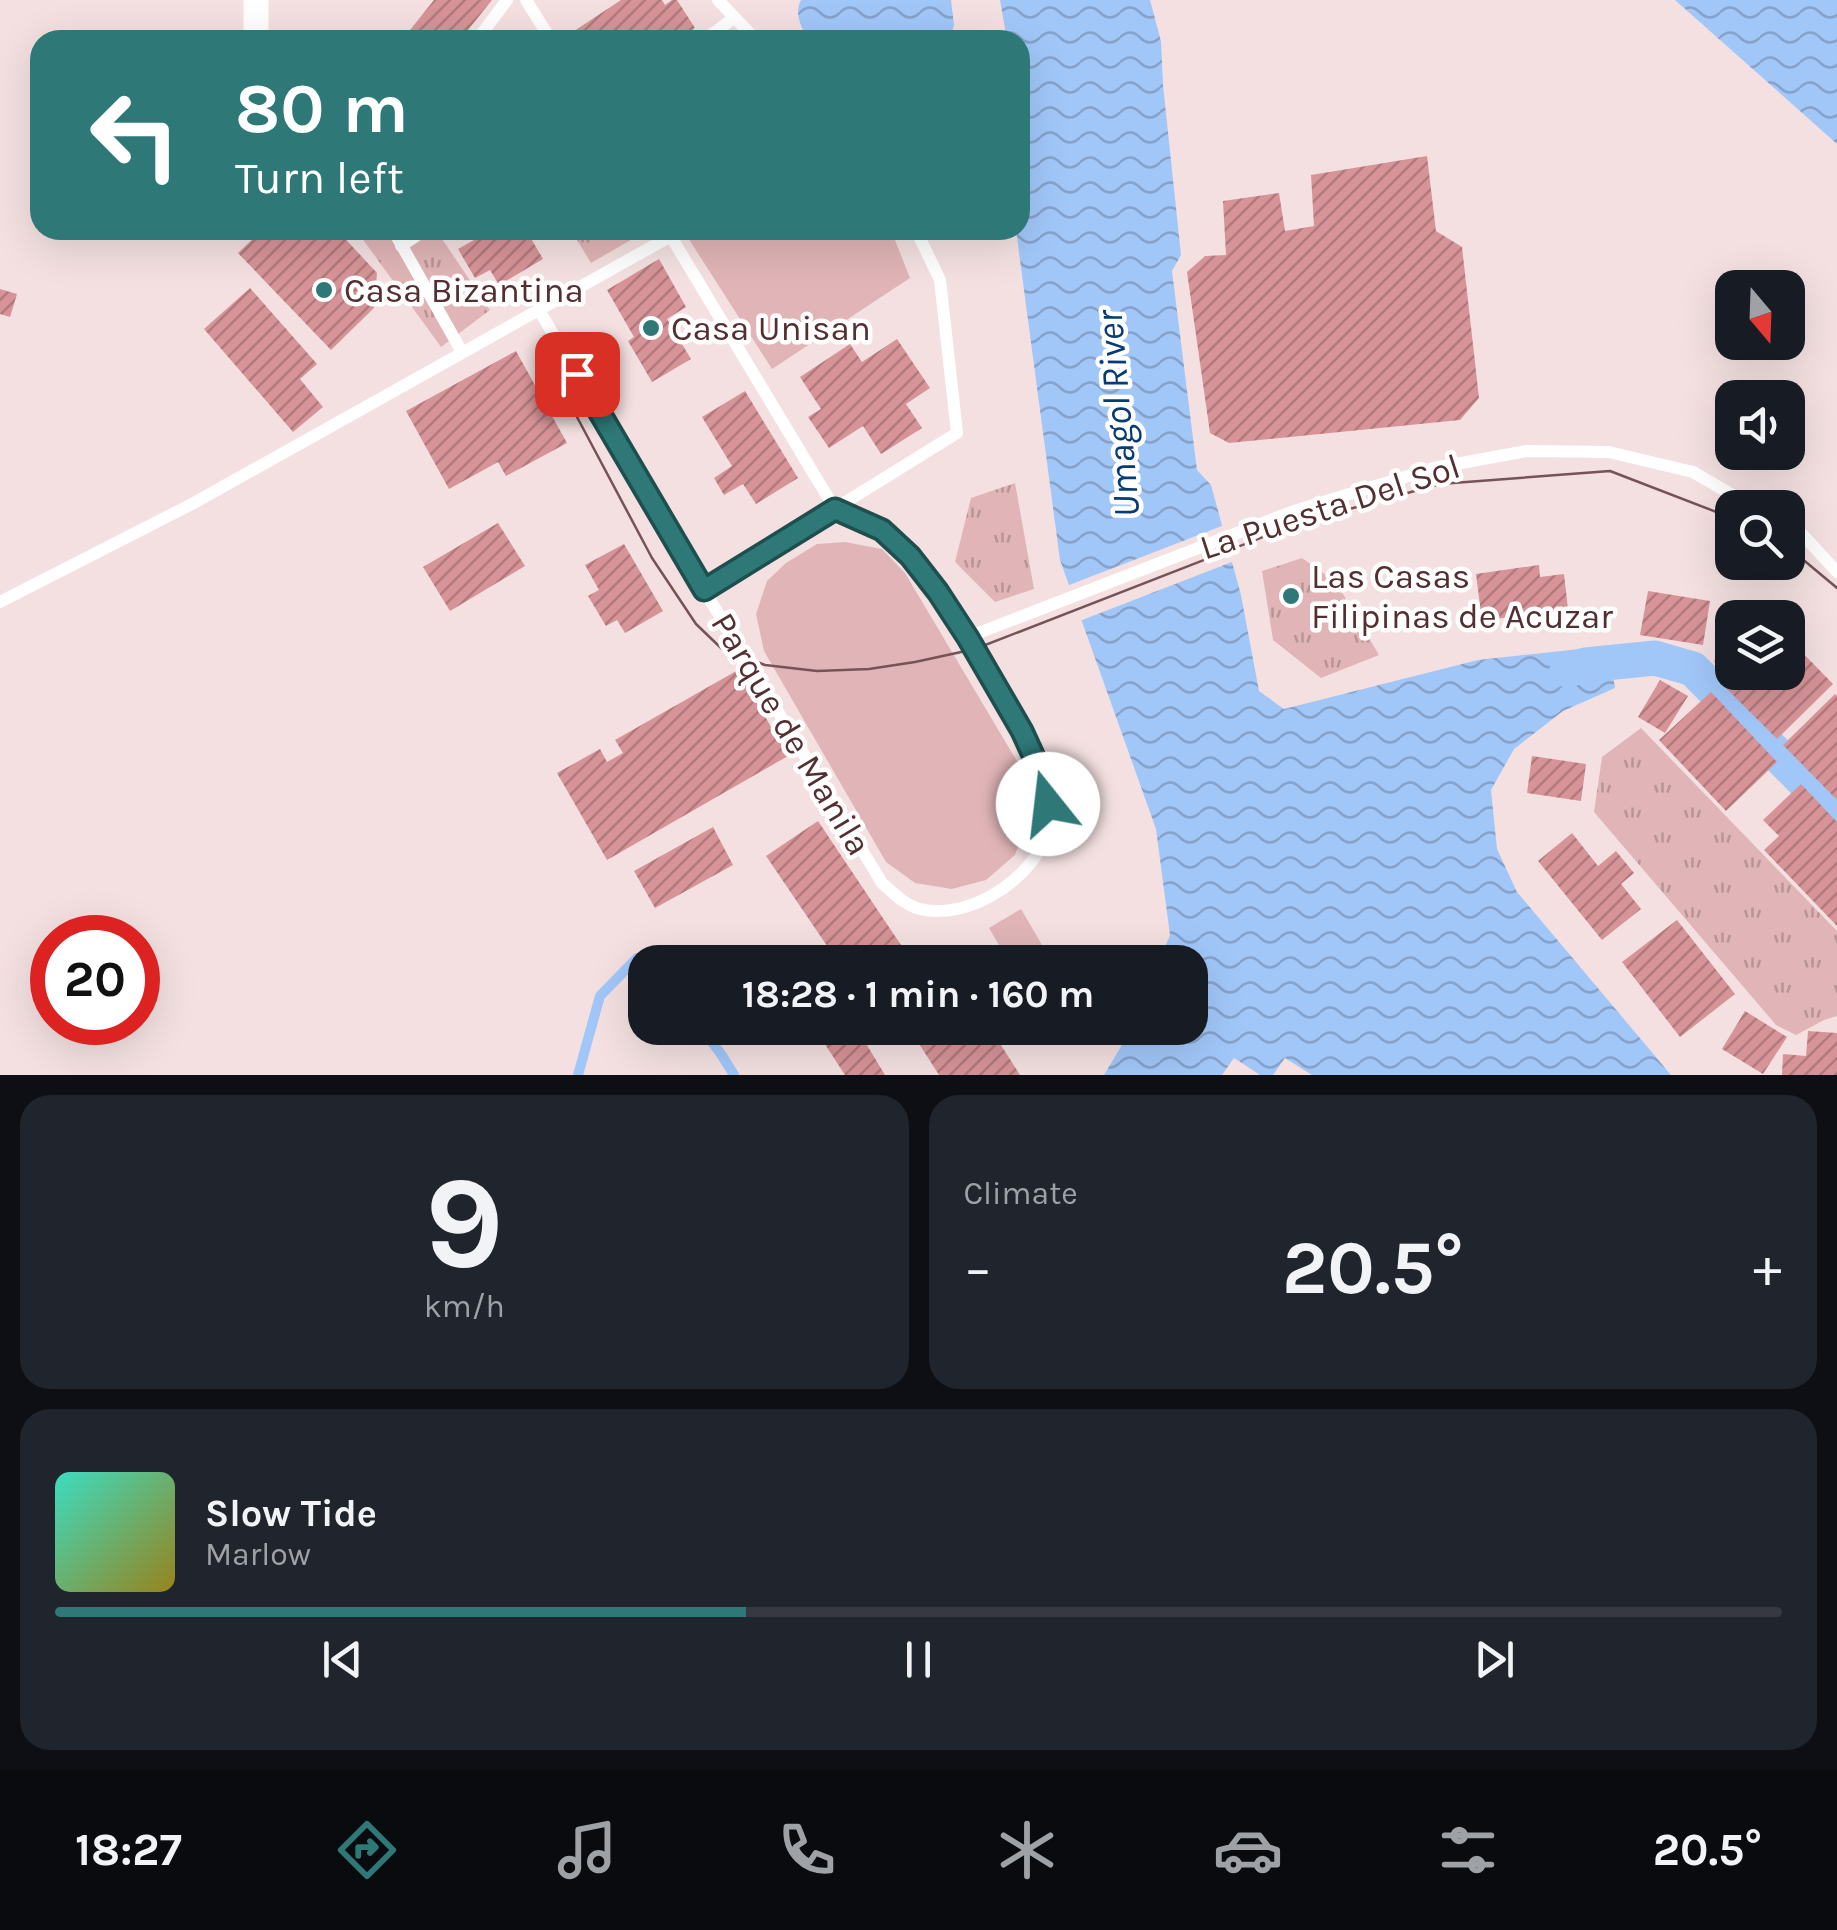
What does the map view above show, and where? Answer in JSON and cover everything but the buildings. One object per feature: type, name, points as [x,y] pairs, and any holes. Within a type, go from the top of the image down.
[{"type":"street","points":[[256,0],[256,30]]},
{"type":"lane","points":[[484,30],[507,0]]},
{"type":"lane","points":[[526,0],[545,30]]},
{"type":"lane","points":[[718,0],[746,30]]},
{"type":"lane","points":[[718,30],[734,18]]},
{"type":"lane","points":[[398,240],[462,352]]},
{"type":"lane","points":[[401,246],[410,240]]},
{"type":"lane","points":[[0,602],[212,492],[657,240]]},
{"type":"lane","points":[[673,240],[835,509],[882,530],[910,556],[968,638]]},
{"type":"lane","points":[[704,590],[956,433],[940,280],[921,240]]},
{"type":"lane","name":"Parque de Manila","points":[[539,310],[882,883],[900,899],[920,908],[952,910],[982,900],[1028,866],[1043,843],[1048,804],[1039,768],[968,638]]},
{"type":"lane","name":"La Puesta Del Sol","points":[[968,638],[1294,511],[1434,468],[1527,451],[1609,452],[1693,472],[1724,490]]},
{"type":"lane","points":[[1805,537],[1837,572]]},
{"type":"green space","points":[[363,240],[443,240],[490,310],[441,347]]},
{"type":"green space","points":[[577,240],[631,240],[591,263]]},
{"type":"green space","points":[[689,240],[895,240],[910,278],[772,369]]},
{"type":"green space","points":[[1015,483],[1034,589],[995,602],[955,562],[971,498]]},
{"type":"green space","points":[[845,542],[882,549],[905,573],[1024,773],[1027,822],[1015,855],[986,880],[952,889],[915,883],[886,862],[764,651],[756,614],[767,581],[786,563],[817,544]]},
{"type":"green space","points":[[1302,558],[1336,582],[1379,655],[1321,678],[1273,640],[1262,571]]},
{"type":"green space","points":[[1641,728],[1837,931],[1837,1016],[1796,1035],[1776,1025],[1594,812],[1602,757]]},
{"type":"green space","points":[[1021,909],[1042,945],[999,945],[989,928]]},
{"type":"water","points":[[801,0],[951,0],[954,25],[953,30],[803,30]]},
{"type":"water","name":"Umagol River","points":[[1000,0],[1150,0],[1161,41],[1181,255],[1172,271],[1197,470],[1211,485],[1241,595],[1259,691],[1284,709],[1478,660],[1608,646],[1615,688],[1563,711],[1514,749],[1491,790],[1497,849],[1517,892],[1671,1075],[1312,1075],[1285,1058],[1273,1075],[1260,1075],[1234,1058],[1222,1075],[1104,1075],[1122,1045],[1208,1045],[1208,945],[1166,945],[1170,935],[1156,829],[1060,560],[1017,240],[1030,240],[1030,30],[1005,30]]},
{"type":"water","points":[[1675,0],[1837,0],[1837,144]]},
{"type":"pier","points":[[1227,524],[1237,560],[1077,622],[1064,587]]},
{"type":"waterway","points":[[1567,670],[1655,658],[1693,669],[1837,815]]},
{"type":"waterway","points":[[578,1075],[600,996],[628,967]]},
{"type":"waterway","points":[[714,1045],[734,1075]]},
{"type":"tram line","points":[[577,417],[652,558],[696,624],[721,648],[765,665],[817,671],[869,669],[975,649],[1299,523],[1440,484],[1610,471],[1715,511]]},
{"type":"tram line","points":[[1805,561],[1837,588]]},
{"type":"place","name":"Casa Bizantina","points":[[324,290]]},
{"type":"place","name":"Casa Unisan","points":[[651,328]]},
{"type":"place","name":"Las Casas Filipinas de Acuzar","points":[[1291,596]]},
{"type":"route","points":[[577,374],[704,590],[835,509],[882,530],[910,556],[968,638],[1022,731],[1039,768],[1048,804]]}]
